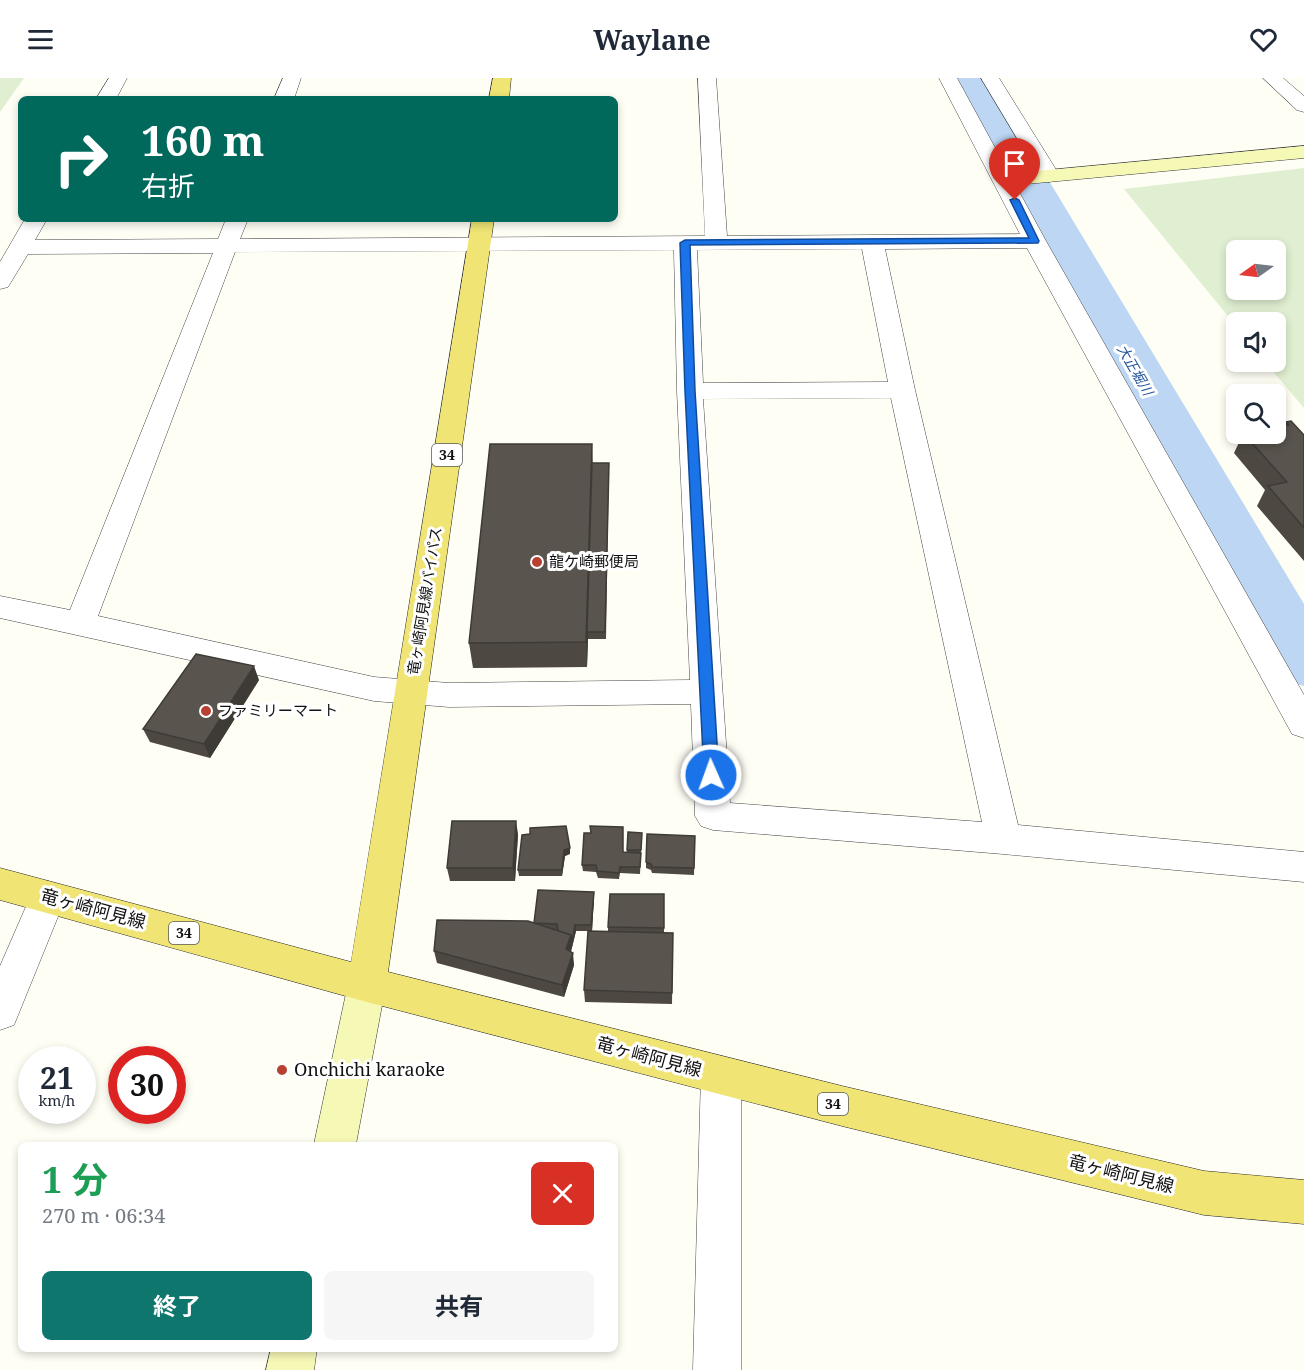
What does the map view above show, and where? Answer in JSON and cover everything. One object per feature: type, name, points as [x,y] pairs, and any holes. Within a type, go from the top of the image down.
[{"type":"main road","points":[[499,96],[502,78]]},
{"type":"main road","name":"竜ヶ崎阿見線バイパス","points":[[367,984],[481,231]]},
{"type":"main road","name":"竜ヶ崎阿見線","points":[[0,884],[367,984],[721,1075],[1204,1194],[1304,1202]]},
{"type":"street","points":[[108,96],[118,78]]},
{"type":"street","points":[[285,96],[292,78]]},
{"type":"street","points":[[706,78],[716,242]]},
{"type":"street","points":[[948,78],[1005,180],[1035,241],[1304,725]]},
{"type":"street","points":[[990,78],[1049,176]]},
{"type":"street","points":[[1272,78],[1304,106]]},
{"type":"street","points":[[1005,180],[1304,152]]},
{"type":"street","points":[[0,282],[34,222]]},
{"type":"street","points":[[80,623],[236,222]]},
{"type":"street","points":[[20,247],[226,245],[481,231],[685,243],[1035,241]]},
{"type":"street","points":[[872,242],[902,390],[1004,839]]},
{"type":"street","points":[[685,243],[690,391],[713,816],[1004,839],[1304,867]]},
{"type":"street","points":[[690,391],[902,390]]},
{"type":"street","points":[[0,608],[80,623],[358,686],[449,695],[708,692]]},
{"type":"street","points":[[0,1012],[48,897]]},
{"type":"street","points":[[335,1142],[367,984]]},
{"type":"street","points":[[717,1370],[721,1075]]},
{"type":"street","points":[[290,1370],[293,1352]]},
{"type":"green space","points":[[0,78],[24,78],[0,112]]},
{"type":"green space","points":[[1304,168],[1304,408],[1273,372],[1286,372],[1286,312],[1226,314],[1124,189]]},
{"type":"building","points":[[1291,421],[1304,435],[1304,528],[1268,486],[1287,482],[1253,444],[1286,444],[1286,425],[1289,425],[1286,422]]},
{"type":"building","points":[[490,444],[592,444],[586,642],[469,643]]},
{"type":"building","points":[[592,463],[609,463],[605,632],[587,632]]},
{"type":"building","name":"ファミリーマート","points":[[196,654],[254,666],[204,744],[143,729]]},
{"type":"building","points":[[452,821],[516,821],[513,868],[447,868]]},
{"type":"building","points":[[566,826],[570,848],[564,850],[562,870],[518,870],[522,835],[530,834],[530,828]]},
{"type":"building","points":[[590,826],[623,827],[623,852],[641,853],[640,867],[620,867],[619,873],[597,871],[596,865],[582,865],[584,833],[591,833]]},
{"type":"building","points":[[628,832],[642,833],[641,850],[627,850]]},
{"type":"building","points":[[647,834],[695,836],[694,868],[652,867],[646,862]]},
{"type":"building","points":[[538,890],[594,892],[591,925],[575,925],[572,941],[571,935],[558,931],[557,924],[534,923]]},
{"type":"building","points":[[610,894],[664,894],[664,928],[608,927]]},
{"type":"building","points":[[437,920],[528,921],[571,935],[566,949],[573,953],[562,985],[434,951]]},
{"type":"building","points":[[588,931],[673,933],[672,993],[584,990]]},
{"type":"waterway","name":"大正堀川","points":[[967,78],[1304,661]]},
{"type":"place","name":"龍ケ崎郵便局","points":[[537,562]]},
{"type":"place","name":"ファミリーマート","points":[[206,711]]},
{"type":"place","name":"Onchichi karaoke","points":[[282,1070]]},
{"type":"route","points":[[711,775],[690,391],[685,243],[1035,241],[1015,200]]}]
